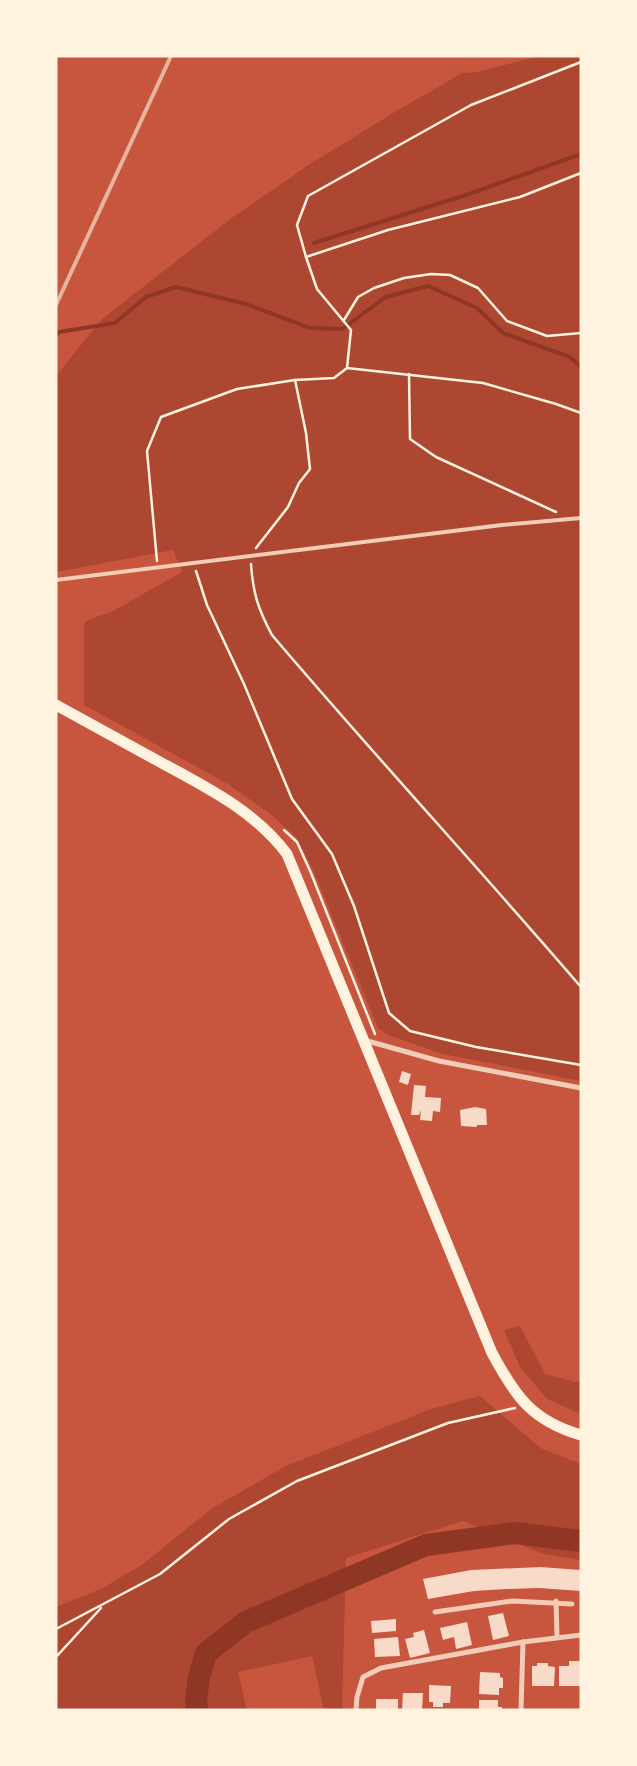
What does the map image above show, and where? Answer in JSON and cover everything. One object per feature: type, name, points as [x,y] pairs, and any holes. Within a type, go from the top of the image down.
[{"type":"main road","points":[[56,705],[220,795],[272,836],[293,866],[492,1353],[505,1377],[525,1405],[552,1425],[581,1435]]},
{"type":"street","points":[[363,1040],[439,1061],[581,1088]]},
{"type":"street","points":[[435,1612],[512,1601],[556,1601],[572,1604]]},
{"type":"street","points":[[556,1601],[558,1637]]},
{"type":"street","points":[[356,1710],[357,1697],[363,1677],[381,1668],[523,1642],[581,1635]]},
{"type":"street","points":[[521,1710],[523,1642]]},
{"type":"lane","points":[[56,580],[194,562],[581,518]]},
{"type":"path","points":[[347,368],[351,330],[317,290],[297,226],[308,196],[471,105],[581,62]]},
{"type":"path","points":[[306,258],[388,230],[520,197],[581,173]]},
{"type":"path","points":[[344,320],[358,297],[374,288],[404,278],[431,274],[450,275],[478,288],[507,321],[547,336],[581,333]]},
{"type":"path","points":[[157,567],[147,452],[160,417],[236,389],[295,380],[334,378],[347,368],[483,383],[581,413]]},
{"type":"path","points":[[409,374],[410,439],[436,456],[572,519]]},
{"type":"path","points":[[295,380],[306,433],[310,470],[299,483],[288,507],[250,556],[252,588],[258,610],[272,635],[384,766],[492,883],[581,987]]},
{"type":"path","points":[[194,562],[207,605],[244,684],[292,799],[332,854],[354,906],[389,1013],[410,1031],[476,1047],[581,1065]]},
{"type":"path","points":[[56,1629],[160,1574],[230,1519],[297,1481],[448,1423],[525,1405]]},
{"type":"path","points":[[56,1657],[102,1606]]},
{"type":"shaded area","points":[[539,56],[581,56],[581,1081],[443,1054],[388,1035],[378,1028],[314,872],[297,838],[269,813],[228,784],[84,705],[84,624],[88,620],[113,611],[182,572],[173,550],[56,572],[56,376],[101,320],[229,220],[310,164],[395,112],[462,73],[478,72]]},
{"type":"shaded area","points":[[520,1326],[545,1374],[575,1382],[581,1380],[581,1414],[547,1399],[520,1367],[504,1330]]},
{"type":"shaded area","points":[[480,1396],[542,1449],[581,1464],[581,1560],[544,1554],[463,1521],[346,1558],[342,1710],[324,1710],[312,1656],[238,1672],[247,1710],[56,1710],[56,1607],[103,1588],[143,1564],[211,1509],[286,1466],[431,1409]]},
{"type":"building","points":[[402,1071],[411,1074],[408,1085],[399,1082]]},
{"type":"building","points":[[414,1085],[426,1086],[425,1097],[441,1098],[440,1112],[433,1111],[432,1121],[420,1120],[421,1110],[419,1115],[411,1115]]},
{"type":"building","points":[[475,1107],[486,1109],[487,1125],[477,1125],[477,1127],[461,1126],[460,1110]]},
{"type":"building","points":[[540,1567],[581,1570],[581,1591],[539,1588],[506,1589],[474,1591],[428,1599],[423,1579],[471,1570]]},
{"type":"building","points":[[503,1613],[509,1636],[493,1640],[488,1616]]},
{"type":"building","points":[[396,1619],[396,1631],[372,1633],[371,1621]]},
{"type":"building","points":[[467,1622],[472,1645],[456,1649],[454,1637],[443,1640],[440,1628]]},
{"type":"building","points":[[424,1630],[430,1653],[410,1658],[405,1639],[414,1637],[413,1633]]},
{"type":"building","points":[[398,1637],[400,1656],[375,1657],[374,1639]]},
{"type":"building","points":[[569,1661],[581,1661],[581,1686],[559,1686],[559,1666],[569,1666]]},
{"type":"building","points":[[537,1663],[548,1663],[548,1666],[555,1667],[554,1686],[532,1686],[532,1666],[537,1666]]},
{"type":"building","points":[[480,1672],[500,1673],[500,1677],[503,1678],[503,1688],[499,1688],[499,1695],[479,1694]]},
{"type":"building","points":[[429,1685],[451,1686],[450,1703],[443,1703],[443,1707],[433,1707],[433,1702],[429,1702]]},
{"type":"building","points":[[403,1693],[423,1693],[422,1710],[402,1710]]},
{"type":"building","points":[[376,1699],[398,1699],[398,1710],[376,1710]]},
{"type":"building","points":[[479,1700],[498,1700],[498,1707],[502,1707],[502,1710],[479,1710]]},
{"type":"waterway","points":[[314,243],[469,194],[581,154]]},
{"type":"waterway","points":[[56,335],[59,332],[115,323],[146,297],[176,287],[246,304],[310,328],[342,329],[386,297],[428,286],[477,308],[503,333],[570,357],[581,367]]},
{"type":"waterway","points":[[197,1710],[196,1701],[199,1677],[206,1653],[246,1622],[426,1545],[515,1533],[581,1541]]},
{"type":"railway","points":[[56,305],[171,56]]}]
